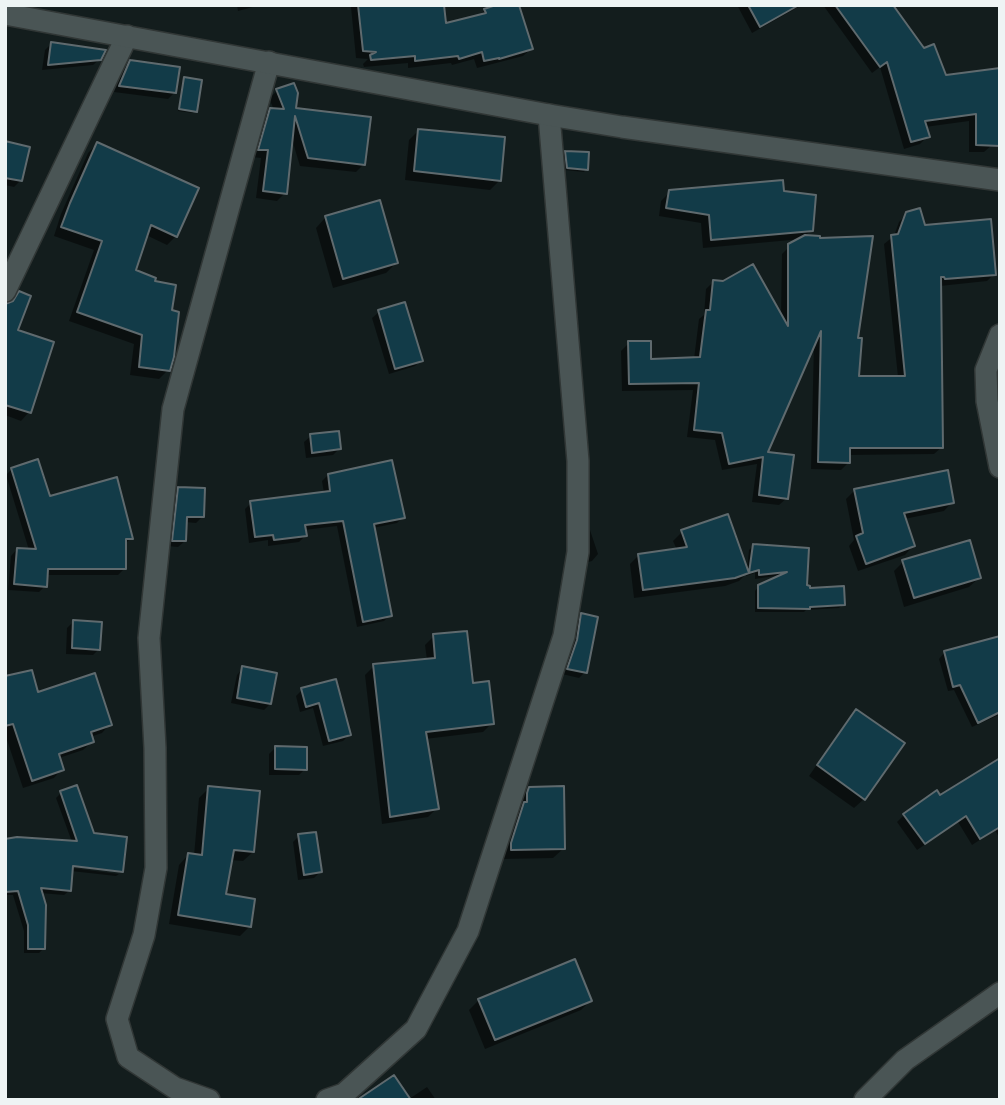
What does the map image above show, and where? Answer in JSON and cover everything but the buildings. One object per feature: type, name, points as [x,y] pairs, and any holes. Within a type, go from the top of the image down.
[{"type":"street","points":[[5,14],[549,115],[1000,180]]},
{"type":"street","points":[[5,291],[127,36]]},
{"type":"street","points":[[209,1100],[175,1088],[128,1056],[117,1019],[144,935],[156,868],[155,748],[149,638],[173,409],[269,62]]},
{"type":"street","points":[[327,1100],[344,1094],[416,1028],[468,931],[564,636],[578,552],[578,461],[549,115]]},
{"type":"street","points":[[1000,335],[986,370],[988,401],[1000,467]]},
{"type":"street","points":[[865,1100],[905,1060],[1000,993]]}]
